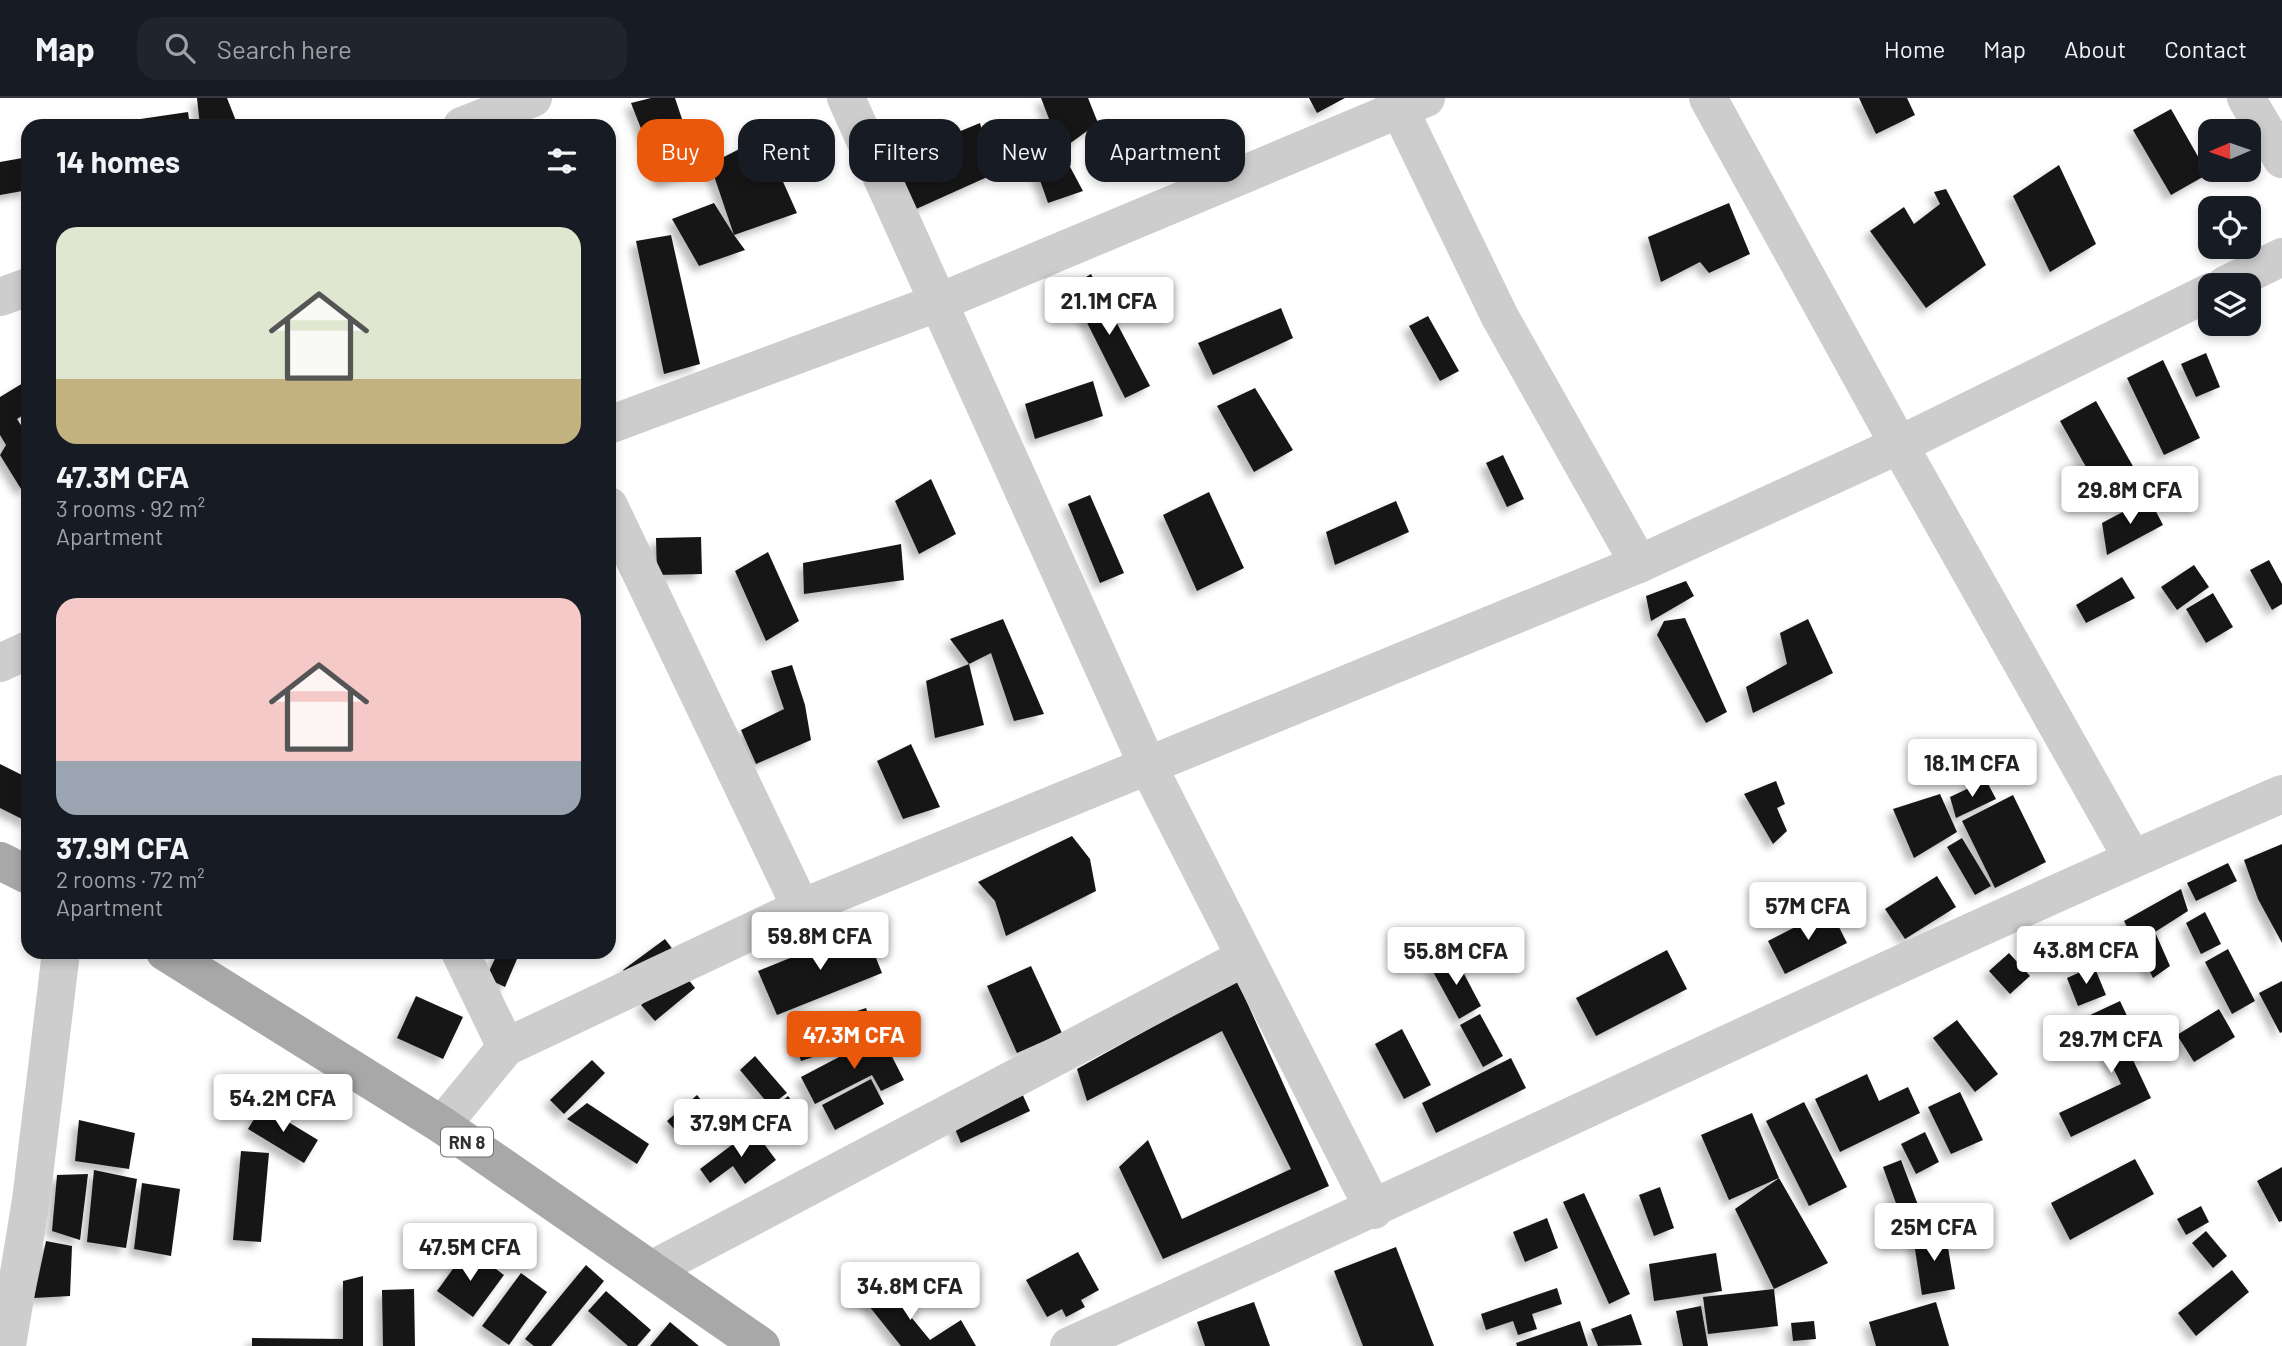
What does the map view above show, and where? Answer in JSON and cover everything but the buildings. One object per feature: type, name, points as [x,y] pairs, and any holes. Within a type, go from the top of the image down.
[{"type":"main road","points":[[0,861],[21,872]]},
{"type":"main road","name":"RN 8","points":[[176,959],[442,1125],[761,1346]]},
{"type":"street","points":[[480,119],[533,98]]},
{"type":"street","points":[[846,98],[1147,764],[1374,1210]]},
{"type":"street","points":[[1708,98],[1899,445],[2132,858]]},
{"type":"street","points":[[2246,98],[2282,159]]},
{"type":"street","points":[[616,422],[937,303],[1407,102],[1500,317],[1639,564]]},
{"type":"street","points":[[2249,273],[2282,257]]},
{"type":"street","points":[[0,297],[21,290]]},
{"type":"street","points":[[442,1125],[506,1047],[801,908],[1639,564],[1899,445],[2198,298]]},
{"type":"street","points":[[616,521],[801,908]]},
{"type":"street","points":[[0,663],[21,653]]},
{"type":"street","points":[[1069,1346],[1374,1210],[2132,858],[2282,793]]},
{"type":"street","points":[[652,1270],[1245,957]]},
{"type":"street","points":[[7,1346],[32,1200],[60,959]]},
{"type":"street","points":[[463,959],[506,1047]]}]
